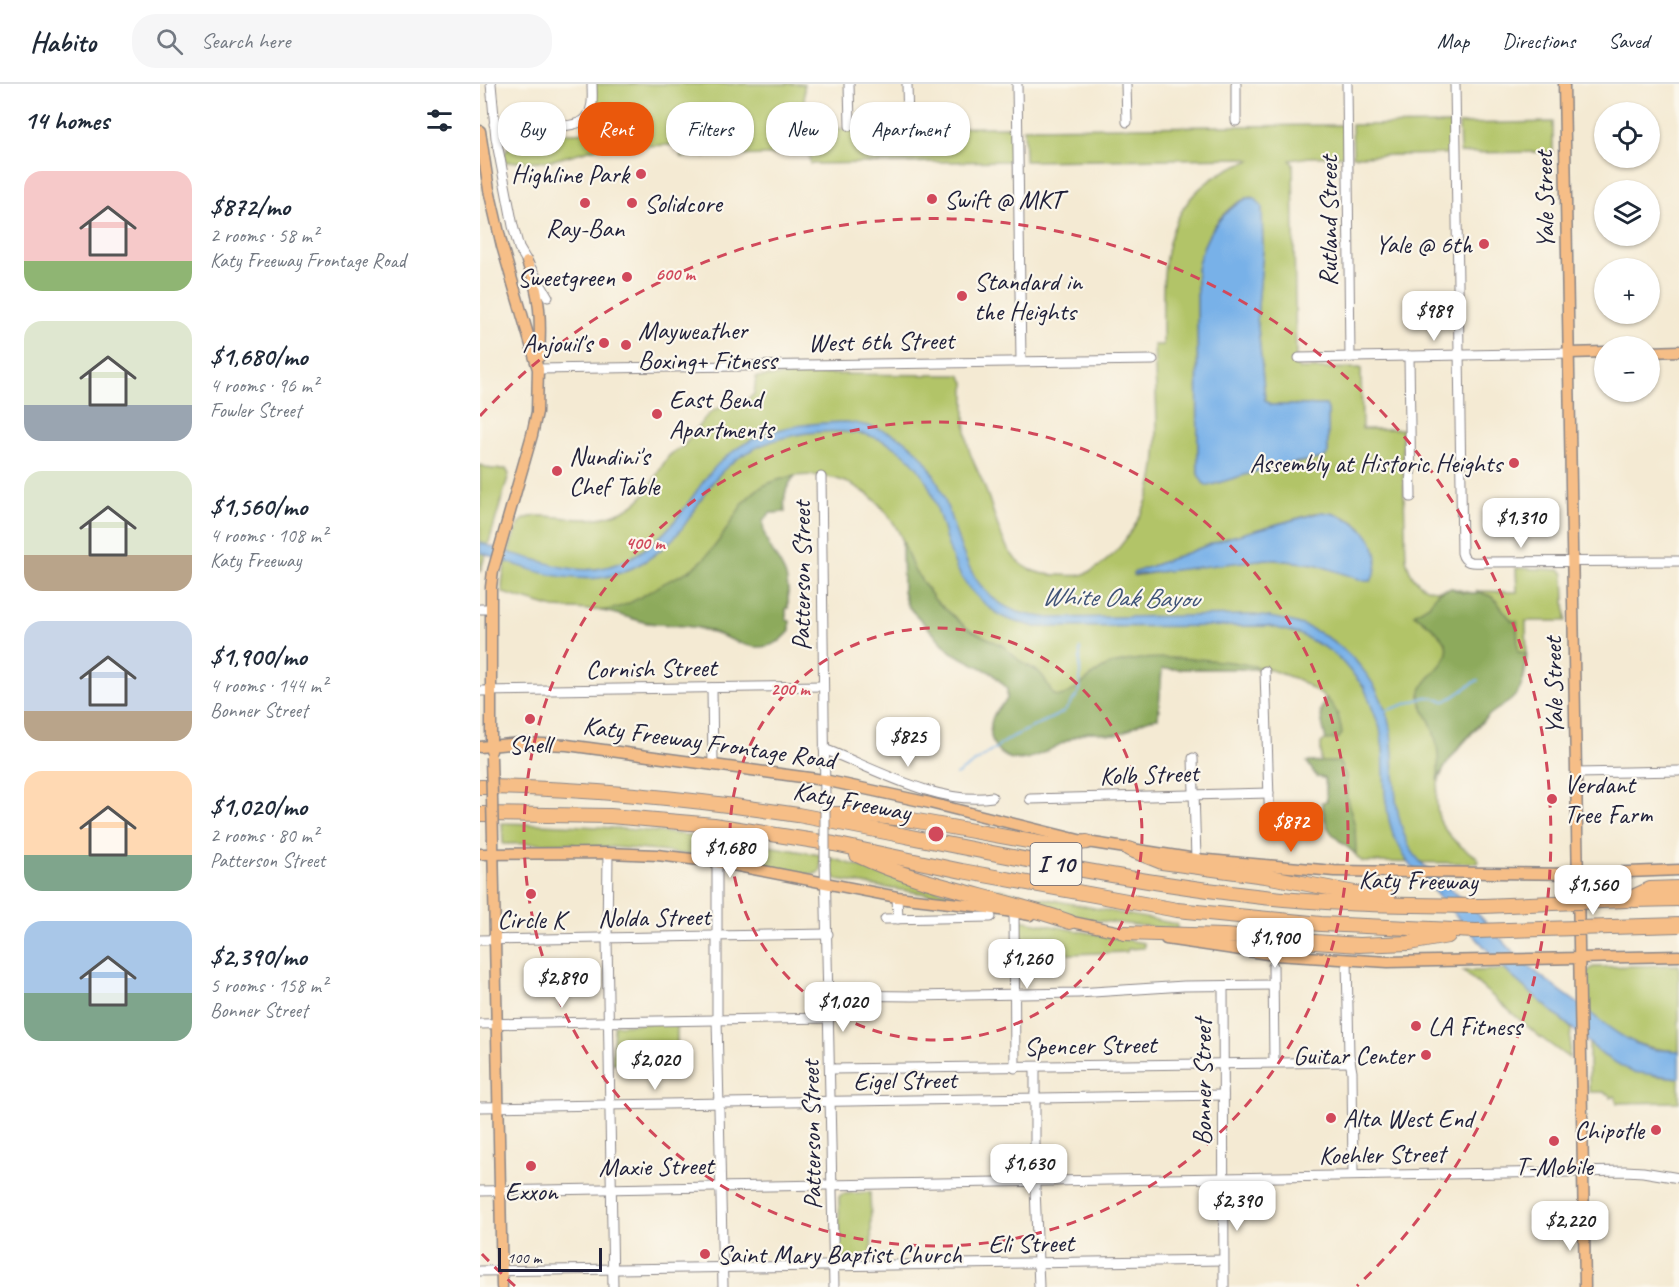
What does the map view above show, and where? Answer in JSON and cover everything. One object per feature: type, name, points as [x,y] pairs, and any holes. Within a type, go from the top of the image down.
[{"type":"highway","name":"Katy Freeway","points":[[480,787],[553,788],[626,794],[798,815],[1163,884],[1249,896],[1369,904],[1483,906],[1679,899]]},
{"type":"highway","name":"Katy Freeway","points":[[480,814],[621,817],[714,825],[834,844],[962,871],[1177,910],[1321,924],[1476,932],[1679,925]]},
{"type":"highway","points":[[798,815],[859,814],[912,820],[1056,846],[1087,842]]},
{"type":"highway","points":[[834,844],[882,867],[976,895],[1034,909],[1070,922]]},
{"type":"highway","points":[[1129,849],[1162,862],[1265,876],[1355,893],[1483,906]]},
{"type":"highway","points":[[1626,900],[1650,889],[1679,888]]},
{"type":"highway","points":[[1124,933],[1224,936],[1359,945],[1408,943],[1476,932]]},
{"type":"main road","name":"Yale Street","points":[[1564,84],[1585,1287]]},
{"type":"main road","points":[[480,131],[487,179],[502,246],[538,369]]},
{"type":"main road","points":[[502,1287],[494,854],[487,750],[485,609],[493,570],[523,470],[537,412],[540,308],[538,292],[527,262]]},
{"type":"main road","points":[[1660,352],[1679,351]]},
{"type":"main road","points":[[1569,353],[1594,352]]},
{"type":"main road","name":"Katy Freeway Frontage Road","points":[[487,750],[520,743],[567,745],[824,780],[889,793],[1087,842],[1196,859],[1334,871],[1578,874],[1679,870]]},
{"type":"main road","points":[[480,854],[608,853],[657,855],[717,862],[897,897],[976,906],[1124,933],[1275,955],[1430,962],[1679,956]]},
{"type":"street","points":[[491,84],[500,164],[513,226],[519,248],[548,297]]},
{"type":"street","points":[[494,124],[568,126],[578,124],[586,119],[592,107],[592,84]]},
{"type":"street","points":[[849,84],[850,126]]},
{"type":"street","points":[[907,84],[907,102]]},
{"type":"street","points":[[1017,84],[1021,361]]},
{"type":"street","points":[[1126,84],[1127,122]]},
{"type":"street","points":[[1236,84],[1236,121]]},
{"type":"street","name":"Rutland Street","points":[[1347,84],[1350,357]]},
{"type":"street","points":[[1455,84],[1462,553],[1465,561],[1679,561]]},
{"type":"street","points":[[1299,358],[1569,353]]},
{"type":"street","points":[[1409,356],[1411,497]]},
{"type":"street","name":"West 6th Street","points":[[538,369],[1153,360]]},
{"type":"street","name":"Patterson Street","points":[[821,477],[825,882],[830,1018],[834,1287]]},
{"type":"street","points":[[1264,671],[1270,832]]},
{"type":"street","name":"Cornish Street","points":[[486,691],[823,686]]},
{"type":"street","points":[[712,688],[713,765]]},
{"type":"street","points":[[824,749],[943,794],[972,799],[993,797]]},
{"type":"street","points":[[1193,758],[1196,859]]},
{"type":"street","points":[[1577,773],[1679,771]]},
{"type":"street","name":"Kolb Street","points":[[1030,799],[1269,793]]},
{"type":"street","points":[[608,853],[607,939],[613,1287]]},
{"type":"street","points":[[717,862],[717,1019],[723,1287]]},
{"type":"street","points":[[897,897],[898,919]]},
{"type":"street","points":[[1014,912],[1015,1068]]},
{"type":"street","points":[[885,919],[991,917]]},
{"type":"street","name":"Nolda Street","points":[[480,940],[828,934]]},
{"type":"street","points":[[1347,960],[1352,1072],[1353,1175]]},
{"type":"street","points":[[1273,966],[1274,1062]]},
{"type":"street","points":[[829,995],[1077,993],[1273,985]]},
{"type":"street","name":"Bonner Street","points":[[1222,986],[1224,1287]]},
{"type":"street","points":[[480,1024],[830,1018]]},
{"type":"street","name":"Spencer Street","points":[[831,1070],[1350,1062]]},
{"type":"street","points":[[1035,1067],[1035,1182],[1039,1287]]},
{"type":"street","name":"Eigel Street","points":[[480,1107],[1223,1095]]},
{"type":"street","name":"Koehler Street","points":[[833,1185],[1583,1172],[1643,1172],[1679,1178]]},
{"type":"street","name":"Maxie Street","points":[[480,1191],[833,1185]]},
{"type":"street","name":"Eli Street","points":[[480,1271],[1223,1260]]},
{"type":"green space","points":[[595,84],[804,84],[804,102],[766,102],[766,155],[754,155],[754,102],[666,102],[666,145],[654,146],[654,102],[595,102]]},
{"type":"green space","points":[[1553,122],[1553,152],[1460,153],[1459,124]]},
{"type":"green space","points":[[1451,124],[1452,154],[1353,156],[1352,125]]},
{"type":"green space","points":[[1344,125],[1344,156],[1290,160],[1293,164],[1296,366],[1299,369],[1361,368],[1362,429],[1402,429],[1406,558],[1412,575],[1420,584],[1431,589],[1452,588],[1472,593],[1480,593],[1476,591],[1517,592],[1516,568],[1561,570],[1564,574],[1566,621],[1526,621],[1526,665],[1519,690],[1513,698],[1491,713],[1454,754],[1439,781],[1436,802],[1442,824],[1457,843],[1477,857],[1478,863],[1363,862],[1360,860],[1328,827],[1322,802],[1327,801],[1325,778],[1317,777],[1307,762],[1321,762],[1321,743],[1326,739],[1320,711],[1326,698],[1299,680],[1268,669],[1162,669],[1158,718],[1146,720],[1116,734],[1084,733],[1027,759],[1005,756],[993,744],[991,728],[995,713],[1007,699],[1007,688],[992,673],[951,652],[911,610],[906,603],[903,591],[902,539],[894,523],[872,498],[845,482],[830,477],[795,476],[786,493],[785,512],[770,513],[763,521],[765,537],[786,578],[788,608],[786,608],[786,620],[790,621],[790,631],[780,641],[770,645],[754,647],[695,627],[647,623],[610,611],[554,608],[503,593],[503,578],[508,555],[515,533],[523,520],[536,516],[596,518],[622,511],[645,494],[668,457],[683,446],[709,414],[714,410],[742,402],[754,394],[756,377],[810,374],[960,375],[965,382],[968,447],[983,482],[1002,538],[1014,558],[1037,572],[1070,576],[1081,575],[1106,561],[1133,528],[1146,503],[1154,475],[1157,419],[1154,345],[1163,345],[1163,285],[1172,233],[1182,210],[1198,190],[1220,173],[1251,160],[1243,158],[1025,161],[1024,128]],"holes":[[[1251,197],[1262,207],[1263,250],[1257,317],[1265,400],[1271,405],[1326,405],[1328,453],[1324,458],[1259,470],[1212,485],[1198,474],[1197,269],[1209,236],[1222,216],[1240,201]],[[1316,513],[1341,515],[1352,520],[1361,528],[1373,547],[1376,559],[1375,572],[1351,576],[1315,564],[1267,559],[1217,563],[1134,576],[1133,573],[1227,538]]]},
{"type":"green space","points":[[970,127],[1011,127],[1011,161],[810,164],[809,156],[838,156],[838,129],[850,129],[850,156],[970,156]]},
{"type":"green space","points":[[566,133],[578,133],[578,153],[550,161],[505,162],[504,156],[566,156]]},
{"type":"green space","points":[[480,465],[491,469],[506,469],[509,474],[480,573]]},
{"type":"green space","points":[[795,476],[786,492],[785,512],[770,513],[763,521],[767,542],[782,567],[787,582],[786,620],[790,621],[790,631],[783,638],[772,645],[758,647],[738,643],[705,629],[645,622],[600,611],[617,608],[631,602],[691,569],[703,560],[751,495],[761,487]]},
{"type":"green space","points":[[902,539],[913,568],[935,600],[967,628],[1003,646],[1020,661],[1039,672],[1053,694],[1057,696],[1069,693],[1107,666],[1143,659],[1187,658],[1231,662],[1268,669],[1162,669],[1158,718],[1146,720],[1116,734],[1084,733],[1027,759],[1005,756],[993,744],[991,728],[995,713],[1007,699],[1007,688],[992,673],[951,652],[908,606],[903,591]]},
{"type":"green space","points":[[1451,588],[1463,593],[1482,593],[1493,597],[1512,621],[1517,621],[1518,652],[1526,653],[1520,689],[1511,700],[1485,719],[1469,735],[1453,754],[1437,781],[1437,744],[1420,697],[1426,681],[1447,655],[1447,647],[1436,631],[1414,614],[1429,605],[1438,592]]},
{"type":"green space","points":[[1326,698],[1339,719],[1342,734],[1338,739],[1326,740],[1321,713]]},
{"type":"green space","points":[[1307,762],[1339,762],[1346,776],[1347,798],[1355,826],[1356,854],[1335,837],[1328,827],[1322,802],[1327,801],[1325,778],[1317,777]]},
{"type":"green space","points":[[502,823],[622,829],[781,848],[820,855],[821,871],[815,874],[803,874],[689,855],[631,848],[573,846],[573,843],[503,844]]},
{"type":"green space","points":[[831,858],[952,894],[952,898],[837,880],[832,873]]},
{"type":"green space","points":[[970,884],[1177,924],[1177,930],[1092,920],[969,889]]},
{"type":"green space","points":[[1018,921],[1144,943],[1144,948],[1128,949],[1127,952],[1016,956]]},
{"type":"green space","points":[[1679,965],[1679,1051],[1652,1048],[1631,1041],[1589,1013],[1587,972],[1593,967]]},
{"type":"green space","points":[[1505,970],[1571,1028],[1569,1058],[1540,1037],[1463,971]]},
{"type":"green space","points":[[677,1022],[677,1063],[612,1063],[614,1025]]},
{"type":"green space","points":[[1589,1043],[1604,1056],[1656,1076],[1679,1078],[1679,1102],[1617,1103],[1615,1096],[1610,1098],[1610,1095],[1603,1092],[1589,1092]]},
{"type":"green space","points":[[870,1192],[872,1259],[843,1259],[840,1256],[839,1197],[842,1194]]},
{"type":"water","points":[[1247,198],[1255,198],[1262,207],[1263,250],[1257,317],[1265,400],[1271,405],[1326,405],[1328,453],[1324,458],[1275,466],[1208,486],[1203,483],[1198,474],[1197,269],[1203,247],[1220,219]]},
{"type":"water","points":[[847,422],[887,431],[908,443],[926,462],[939,485],[966,560],[978,583],[996,601],[1021,613],[1049,618],[1254,615],[1301,625],[1323,635],[1351,656],[1373,684],[1387,716],[1391,733],[1399,817],[1408,844],[1419,861],[1468,904],[1529,966],[1607,1026],[1642,1046],[1655,1050],[1679,1051],[1679,1078],[1632,1072],[1604,1056],[1510,975],[1408,863],[1393,834],[1389,820],[1380,728],[1364,687],[1338,657],[1299,634],[1269,626],[1036,627],[1005,618],[991,609],[970,589],[959,572],[951,554],[934,498],[915,464],[899,450],[879,439],[857,433],[819,432],[799,434],[762,445],[745,454],[716,478],[685,525],[663,548],[633,568],[611,576],[568,578],[524,567],[480,552],[480,542],[506,552],[568,568],[585,570],[617,564],[632,557],[659,538],[671,526],[713,469],[740,446],[784,428]]},
{"type":"water","points":[[1322,512],[1347,519],[1367,534],[1377,556],[1376,568],[1371,581],[1315,564],[1267,559],[1133,575],[1133,573],[1227,538]]},
{"type":"waterway","points":[[956,775],[1012,737],[1064,712],[1078,694],[1080,648]]},
{"type":"waterway","points":[[1385,711],[1426,697],[1445,701],[1478,680]]},
{"type":"place","name":"Highline Park","points":[[641,174]]},
{"type":"place","name":"Swift @ MKT","points":[[932,199]]},
{"type":"place","name":"Ray-Ban","points":[[585,203]]},
{"type":"place","name":"Solidcore","points":[[632,203]]},
{"type":"place","name":"Yale @ 6th","points":[[1484,244]]},
{"type":"place","name":"Sweetgreen","points":[[627,277]]},
{"type":"place","name":"Standard in the Heights","points":[[962,296]]},
{"type":"place","name":"Anjouil's","points":[[604,343]]},
{"type":"place","name":"Mayweather Boxing+ Fitness","points":[[626,345]]},
{"type":"place","name":"East Bend Apartments","points":[[657,414]]},
{"type":"place","name":"Assembly at Historic Heights","points":[[1514,463]]},
{"type":"place","name":"Nundini's Chef Table","points":[[557,471]]},
{"type":"place","name":"Shell","points":[[530,719]]},
{"type":"place","name":"Verdant Tree Farm","points":[[1552,799]]},
{"type":"place","name":"Circle K","points":[[531,894]]},
{"type":"place","name":"LA Fitness","points":[[1416,1026]]},
{"type":"place","name":"Guitar Center","points":[[1426,1055]]},
{"type":"place","name":"Alta West End","points":[[1331,1118]]},
{"type":"place","name":"Chipotle","points":[[1656,1130]]},
{"type":"place","name":"T-Mobile","points":[[1554,1141]]},
{"type":"place","name":"Exxon","points":[[531,1166]]},
{"type":"place","name":"Saint Mary Baptist Church","points":[[705,1254]]},
{"type":"water label","name":"White Oak Bayou","points":[[1120,597]]}]
